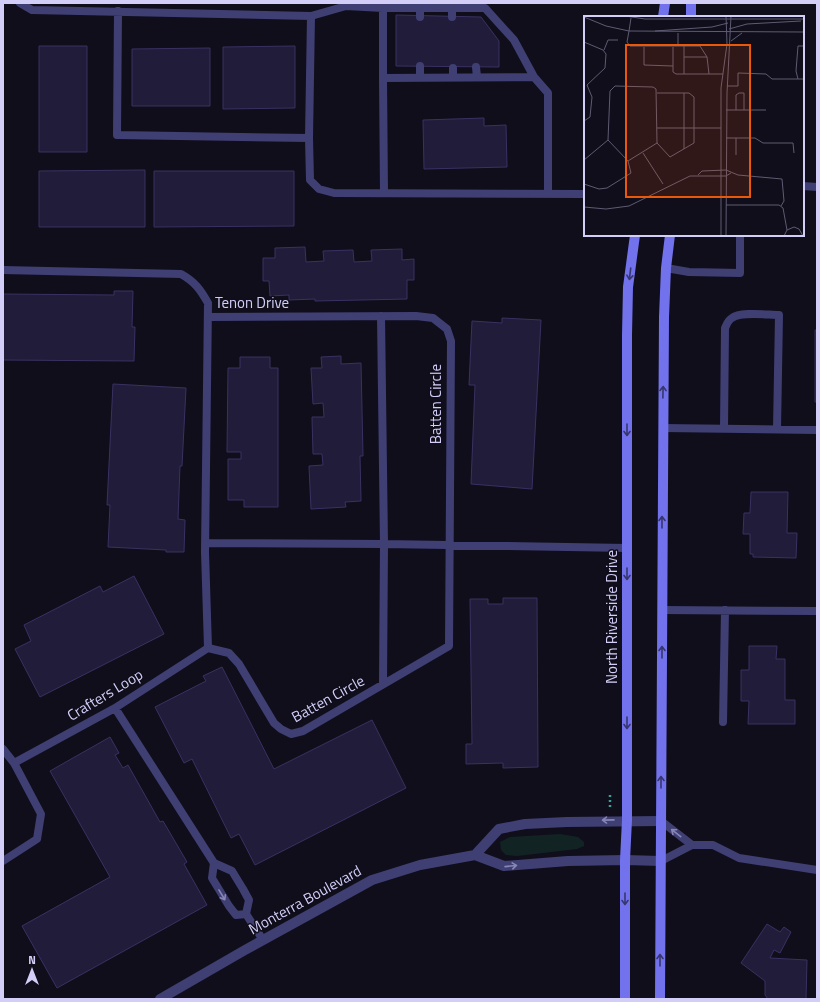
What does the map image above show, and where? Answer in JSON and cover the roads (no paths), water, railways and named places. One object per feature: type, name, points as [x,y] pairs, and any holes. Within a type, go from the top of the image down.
[{"type":"main road","points":[[663,16],[665,3]]},
{"type":"main road","points":[[691,3],[691,16]]},
{"type":"main road","name":"North Riverside Drive","points":[[625,999],[625,860],[627,820],[628,294],[635,236]]},
{"type":"main road","points":[[660,999],[664,317],[666,268],[670,236]]},
{"type":"street","points":[[661,821],[627,820],[532,824],[499,829],[475,855],[504,866],[560,862],[625,860],[661,861]]},
{"type":"street","name":"Monterra Boulevard","points":[[160,999],[372,880],[420,864],[475,855]]},
{"type":"lane","points":[[20,3],[32,10],[311,16],[346,5],[383,8],[452,7],[474,11],[485,8],[514,40],[534,77],[548,93],[548,194]]},
{"type":"lane","points":[[452,7],[452,17]]},
{"type":"lane","points":[[383,8],[384,193]]},
{"type":"lane","points":[[420,8],[420,17]]},
{"type":"lane","points":[[118,11],[117,135],[309,138]]},
{"type":"lane","points":[[311,16],[309,138],[310,180],[319,189],[334,193],[584,194]]},
{"type":"lane","points":[[420,66],[420,77]]},
{"type":"lane","points":[[476,67],[477,77]]},
{"type":"lane","points":[[453,68],[453,77]]},
{"type":"lane","points":[[383,78],[534,77]]},
{"type":"lane","points":[[804,186],[817,186]]},
{"type":"lane","points":[[666,268],[689,272],[740,273],[740,236]]},
{"type":"lane","name":"Tenon Drive","points":[[3,270],[181,274],[192,281],[200,290],[208,303],[208,317],[416,316],[433,318]]},
{"type":"lane","points":[[724,428],[725,328],[728,321],[733,316],[742,314],[779,315],[777,429]]},
{"type":"lane","points":[[381,316],[384,544],[383,684]]},
{"type":"lane","points":[[208,317],[205,543],[208,648]]},
{"type":"lane","name":"Batten Circle","points":[[208,648],[230,653],[240,664],[274,723],[281,729],[291,734],[303,731],[449,646],[450,341],[447,329],[433,318]]},
{"type":"lane","points":[[663,428],[817,430]]},
{"type":"lane","points":[[205,543],[627,548]]},
{"type":"lane","points":[[662,610],[817,611]]},
{"type":"lane","points":[[723,722],[725,610]]},
{"type":"lane","name":"Crafters Loop","points":[[14,763],[115,708],[208,648]]},
{"type":"lane","points":[[115,708],[214,863],[232,871],[249,900],[246,914],[263,940]]},
{"type":"lane","points":[[3,749],[14,763],[41,814],[36,839],[3,860]]},
{"type":"lane","points":[[661,821],[692,845]]},
{"type":"lane","points":[[661,861],[692,845],[713,845],[739,858],[817,870]]},
{"type":"lane","points":[[214,863],[212,878],[229,906],[236,914],[246,914]]}]
